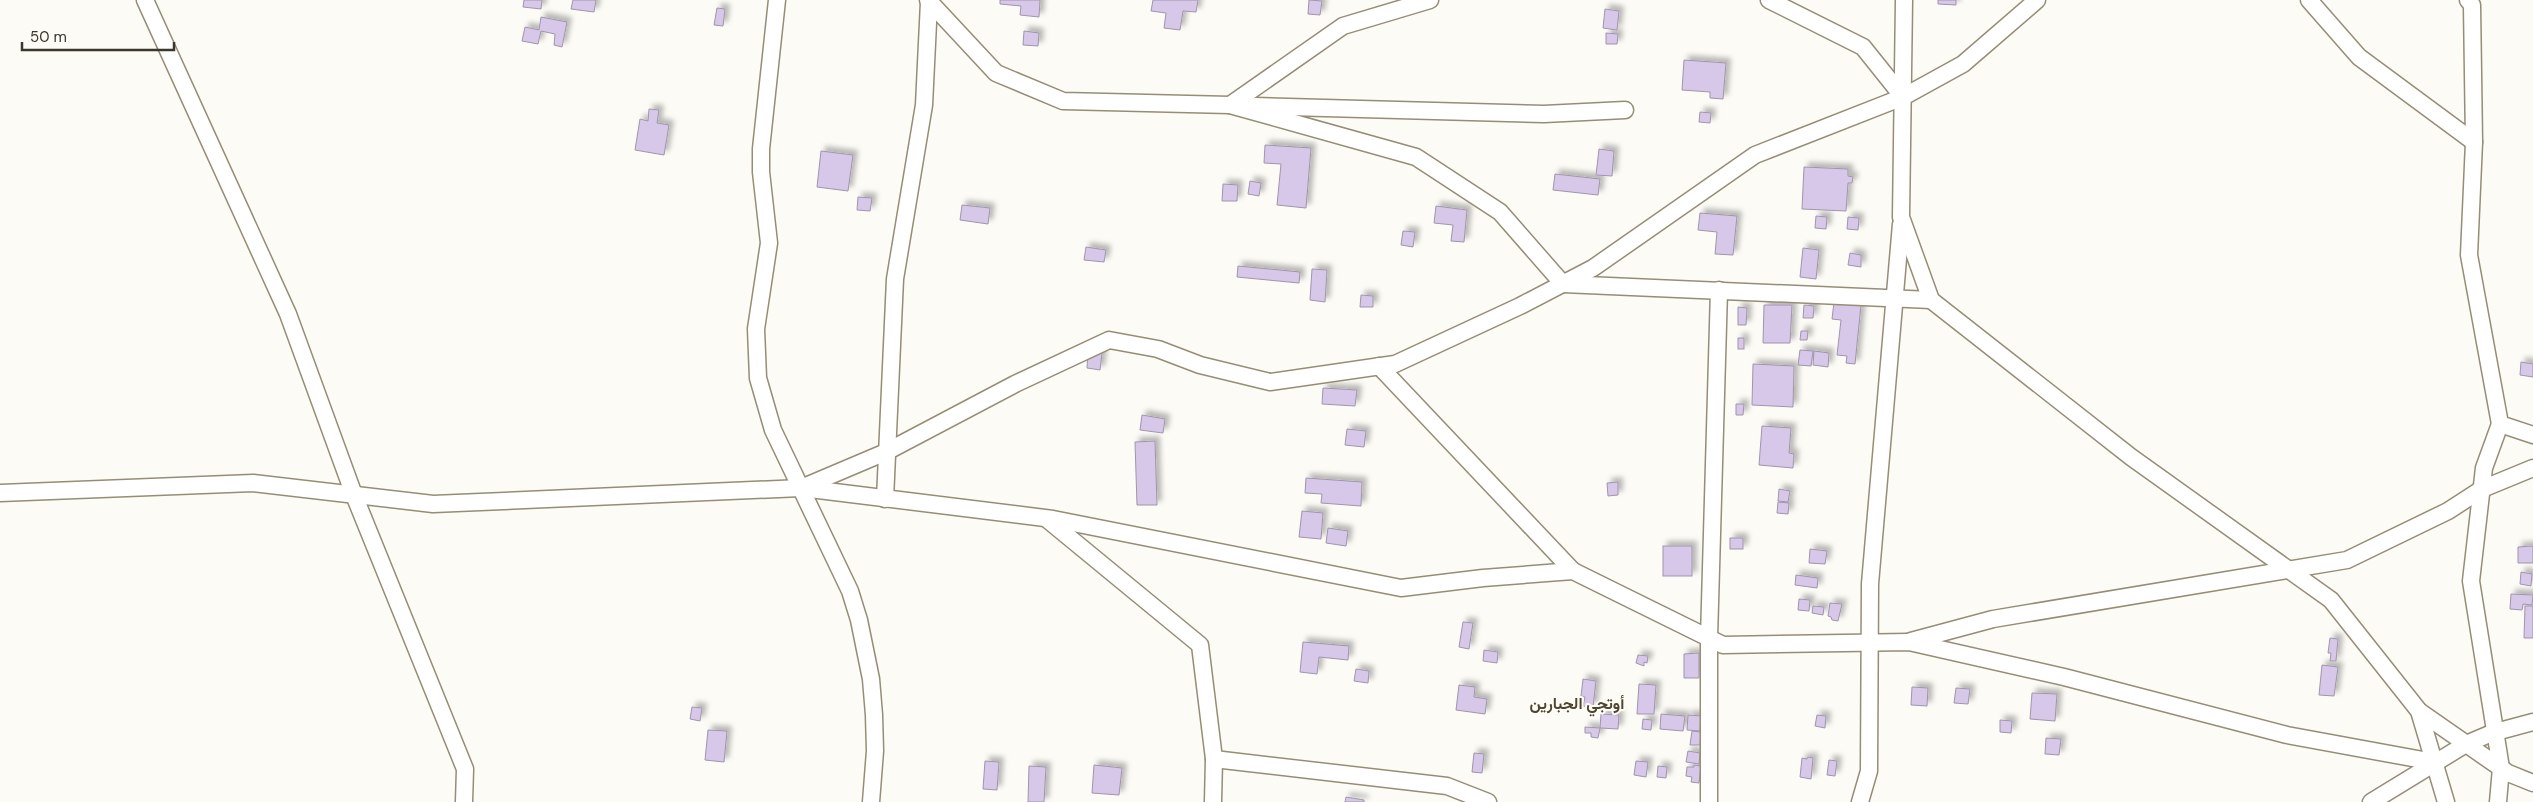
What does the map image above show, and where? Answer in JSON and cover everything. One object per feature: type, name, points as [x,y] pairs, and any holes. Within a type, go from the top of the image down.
[{"type":"street","points":[[145,0],[288,314],[354,495],[465,769],[464,802]]},
{"type":"street","points":[[777,0],[761,149],[760,172],[769,243],[758,306],[756,352],[764,405],[773,430],[850,591],[865,649],[874,715],[875,750],[871,802]]},
{"type":"street","points":[[1230,105],[1344,26],[1430,0]]},
{"type":"street","points":[[1769,0],[1863,47],[1903,97]]},
{"type":"street","points":[[1860,802],[1869,771],[1870,584],[1901,217],[1904,0]]},
{"type":"street","points":[[801,488],[886,452],[1015,384],[1109,340],[1158,349],[1200,365],[1270,382],[1395,364],[1520,306],[1594,268],[1755,155],[1903,97],[1962,64],[2037,0]]},
{"type":"street","points":[[2309,0],[2359,57],[2474,142]]},
{"type":"street","points":[[2468,0],[2472,4],[2474,142],[2469,255],[2500,424],[2484,468],[2470,581],[2501,768],[2498,802]]},
{"type":"street","points":[[884,499],[895,278],[924,105],[929,1]]},
{"type":"street","points":[[929,1],[996,73],[1063,101],[1544,114],[1625,110]]},
{"type":"street","points":[[1230,105],[1416,157],[1500,212],[1563,284],[1930,300]]},
{"type":"street","points":[[1901,217],[1930,300],[2131,457],[2331,600],[2419,711],[2501,768],[2533,783]]},
{"type":"street","points":[[1709,802],[1709,638],[1718,290]]},
{"type":"street","points":[[1379,366],[1573,571],[1723,645],[1909,642],[2064,677],[2287,735],[2434,762]]},
{"type":"street","points":[[2500,424],[2533,435]]},
{"type":"street","points":[[1909,642],[1993,619],[2286,568],[2347,560],[2448,511],[2482,489],[2533,468]]},
{"type":"street","points":[[0,493],[253,484],[433,504],[801,488],[1046,518],[1401,588],[1483,578],[1573,571]]},
{"type":"street","points":[[1046,518],[1200,645],[1214,759],[1213,802]]},
{"type":"street","points":[[2419,711],[2446,802]]},
{"type":"street","points":[[2370,802],[2466,744],[2496,732],[2533,722]]},
{"type":"street","points":[[1214,759],[1448,786],[1488,802]]},
{"type":"building","points":[[524,0],[542,0],[541,9],[523,7]]},
{"type":"building","points":[[573,0],[596,0],[594,12],[571,9]]},
{"type":"building","points":[[1000,0],[1040,0],[1039,17],[1020,15],[1021,6],[1000,4]]},
{"type":"building","points":[[1153,0],[1198,0],[1196,12],[1183,11],[1180,30],[1164,28],[1166,13],[1151,11]]},
{"type":"building","points":[[1309,0],[1322,1],[1320,15],[1308,14]]},
{"type":"building","points":[[1938,0],[1956,0],[1956,5],[1938,4]]},
{"type":"building","points":[[717,8],[725,9],[723,26],[714,25]]},
{"type":"building","points":[[1605,9],[1619,11],[1617,30],[1603,28]]},
{"type":"building","points":[[541,17],[567,22],[562,47],[554,45],[555,34],[541,31],[538,44],[522,41],[525,27],[539,30]]},
{"type":"building","points":[[1024,31],[1039,33],[1038,46],[1023,45]]},
{"type":"building","points":[[1606,33],[1618,34],[1617,44],[1606,44]]},
{"type":"building","points":[[1684,60],[1726,63],[1723,99],[1710,98],[1710,92],[1682,90]]},
{"type":"building","points":[[649,109],[659,110],[657,123],[669,125],[664,155],[635,150],[640,119],[648,121]]},
{"type":"building","points":[[1700,112],[1711,113],[1710,123],[1699,122]]},
{"type":"building","points":[[1265,145],[1311,148],[1306,208],[1277,205],[1281,164],[1264,163]]},
{"type":"building","points":[[1599,149],[1614,151],[1612,176],[1596,175]]},
{"type":"building","points":[[821,151],[853,155],[848,191],[817,187]]},
{"type":"building","points":[[1804,167],[1848,169],[1848,176],[1853,177],[1852,183],[1848,183],[1846,211],[1802,209]]},
{"type":"building","points":[[1555,174],[1600,179],[1598,195],[1553,190]]},
{"type":"building","points":[[1250,181],[1261,183],[1259,196],[1248,194]]},
{"type":"building","points":[[1223,184],[1238,185],[1237,201],[1222,201]]},
{"type":"building","points":[[858,197],[872,198],[870,211],[857,210]]},
{"type":"building","points":[[962,205],[990,208],[988,224],[960,220]]},
{"type":"building","points":[[1436,206],[1467,210],[1464,242],[1451,241],[1453,225],[1434,223]]},
{"type":"building","points":[[1700,213],[1737,216],[1733,255],[1715,254],[1717,232],[1698,230]]},
{"type":"building","points":[[1816,216],[1827,217],[1826,229],[1815,228]]},
{"type":"building","points":[[1848,217],[1859,218],[1858,230],[1847,229]]},
{"type":"building","points":[[1403,231],[1415,232],[1413,247],[1401,245]]},
{"type":"building","points":[[1086,247],[1106,250],[1104,262],[1084,260]]},
{"type":"building","points":[[1803,248],[1819,250],[1816,279],[1800,277]]},
{"type":"building","points":[[1850,253],[1861,255],[1861,267],[1848,265]]},
{"type":"building","points":[[1238,266],[1300,272],[1299,283],[1237,277]]},
{"type":"building","points":[[1312,269],[1327,270],[1325,302],[1310,300]]},
{"type":"building","points":[[1361,295],[1373,296],[1373,307],[1360,307]]},
{"type":"building","points":[[1834,302],[1861,305],[1855,364],[1846,363],[1847,356],[1837,355],[1841,320],[1832,319]]},
{"type":"building","points":[[1764,305],[1792,305],[1790,343],[1763,343]]},
{"type":"building","points":[[1804,305],[1814,306],[1813,318],[1803,318]]},
{"type":"building","points":[[1738,307],[1747,308],[1746,325],[1738,325]]},
{"type":"building","points":[[1801,331],[1808,331],[1807,340],[1800,340]]},
{"type":"building","points":[[1738,338],[1744,338],[1744,349],[1738,349]]},
{"type":"building","points":[[1800,350],[1813,351],[1811,366],[1798,365]]},
{"type":"building","points":[[1088,351],[1102,353],[1100,370],[1087,368]]},
{"type":"building","points":[[1814,351],[1829,353],[1828,367],[1813,365]]},
{"type":"building","points":[[2521,362],[2533,364],[2533,377],[2520,375]]},
{"type":"building","points":[[1753,364],[1794,366],[1793,407],[1752,405]]},
{"type":"building","points":[[1323,388],[1357,390],[1355,406],[1322,404]]},
{"type":"building","points":[[1736,404],[1744,404],[1743,415],[1736,415]]},
{"type":"building","points":[[1142,415],[1165,419],[1163,433],[1140,430]]},
{"type":"building","points":[[1762,426],[1791,428],[1789,453],[1794,454],[1793,468],[1759,465]]},
{"type":"building","points":[[1347,429],[1366,431],[1364,447],[1345,445]]},
{"type":"building","points":[[1155,441],[1157,505],[1137,505],[1135,442]]},
{"type":"building","points":[[1306,478],[1362,482],[1361,506],[1321,503],[1322,494],[1305,493]]},
{"type":"building","points":[[1618,482],[1618,495],[1608,496],[1607,483]]},
{"type":"building","points":[[1779,489],[1790,491],[1788,502],[1778,501]]},
{"type":"building","points":[[1778,502],[1789,503],[1788,514],[1777,513]]},
{"type":"building","points":[[1302,511],[1323,513],[1321,539],[1299,537]]},
{"type":"building","points":[[1328,528],[1348,531],[1346,546],[1326,543]]},
{"type":"building","points":[[1730,538],[1743,538],[1743,549],[1730,549]]},
{"type":"building","points":[[1663,546],[1692,546],[1692,576],[1663,576]]},
{"type":"building","points":[[2533,546],[2533,563],[2518,563],[2518,547]]},
{"type":"building","points":[[1810,549],[1827,551],[1825,564],[1809,563]]},
{"type":"building","points":[[2521,572],[2532,574],[2531,586],[2520,584]]},
{"type":"building","points":[[1796,575],[1818,578],[1817,588],[1795,585]]},
{"type":"building","points":[[2511,594],[2533,595],[2532,605],[2523,604],[2522,610],[2510,609]]},
{"type":"building","points":[[1799,599],[1810,600],[1809,611],[1798,610]]},
{"type":"building","points":[[1830,603],[1842,604],[1838,621],[1832,620],[1828,616]]},
{"type":"building","points":[[1813,606],[1824,607],[1823,615],[1812,613]]},
{"type":"building","points":[[2525,606],[2533,606],[2533,638],[2524,638]]},
{"type":"building","points":[[1463,622],[1473,623],[1469,649],[1459,647]]},
{"type":"building","points":[[2330,638],[2338,639],[2336,661],[2330,661],[2331,653],[2328,653]]},
{"type":"building","points":[[1303,642],[1349,646],[1348,660],[1319,657],[1317,674],[1300,672]]},
{"type":"building","points":[[1484,650],[1498,652],[1497,663],[1483,661]]},
{"type":"building","points":[[1699,653],[1699,678],[1684,678],[1684,654]]},
{"type":"building","points":[[1638,655],[1648,656],[1647,663],[1644,662],[1644,666],[1636,663]]},
{"type":"building","points":[[2322,665],[2338,667],[2334,696],[2319,695]]},
{"type":"building","points":[[1356,669],[1369,671],[1368,683],[1354,681]]},
{"type":"building","points":[[1583,679],[1596,681],[1593,707],[1583,706],[1585,697],[1581,696]]},
{"type":"building","points":[[1639,684],[1656,685],[1654,714],[1637,714]]},
{"type":"building","points":[[1459,685],[1475,687],[1474,697],[1487,699],[1485,714],[1456,710]]},
{"type":"building","points":[[1912,687],[1928,688],[1927,706],[1911,705]]},
{"type":"building","points":[[1956,688],[1970,689],[1968,704],[1954,703]]},
{"type":"building","points":[[2032,693],[2057,694],[2055,721],[2030,719]]},
{"type":"building","points":[[692,707],[702,708],[700,721],[690,719]]},
{"type":"building","points":[[1601,714],[1619,715],[1618,729],[1600,728]]},
{"type":"building","points":[[1661,714],[1685,716],[1683,731],[1660,729]]},
{"type":"building","points":[[1688,715],[1701,716],[1700,731],[1687,730]]},
{"type":"building","points":[[1817,715],[1826,716],[1825,728],[1815,726]]},
{"type":"building","points":[[1643,719],[1652,720],[1651,730],[1642,729]]},
{"type":"building","points":[[2000,720],[2012,721],[2011,733],[2000,732]]},
{"type":"building","points":[[1585,727],[1600,728],[1598,738],[1591,737],[1591,733],[1585,733]]},
{"type":"building","points":[[708,730],[727,731],[724,762],[705,760]]},
{"type":"building","points":[[1692,731],[1701,732],[1700,745],[1690,745]]},
{"type":"building","points":[[2046,738],[2061,739],[2059,755],[2045,754]]},
{"type":"building","points":[[1688,751],[1700,753],[1699,764],[1686,762]]},
{"type":"building","points":[[1474,753],[1484,754],[1482,773],[1472,772]]},
{"type":"building","points":[[1808,757],[1813,758],[1811,779],[1800,777],[1802,758],[1807,759]]},
{"type":"building","points":[[1829,760],[1837,761],[1835,776],[1827,775]]},
{"type":"building","points":[[985,761],[999,762],[997,790],[983,789]]},
{"type":"building","points":[[1636,761],[1648,762],[1646,777],[1634,775]]},
{"type":"building","points":[[1094,765],[1122,768],[1119,795],[1092,793]]},
{"type":"building","points":[[1694,765],[1701,766],[1699,783],[1691,782],[1692,777],[1686,776],[1687,767],[1694,767]]},
{"type":"building","points":[[1029,766],[1046,767],[1044,802],[1028,802]]},
{"type":"building","points":[[1658,766],[1667,767],[1666,778],[1657,777]]},
{"type":"building","points":[[1346,797],[1364,800],[1364,802],[1345,802]]},
{"type":"district","name":"أوتجي الجبارين","points":[[1577,703]]}]
